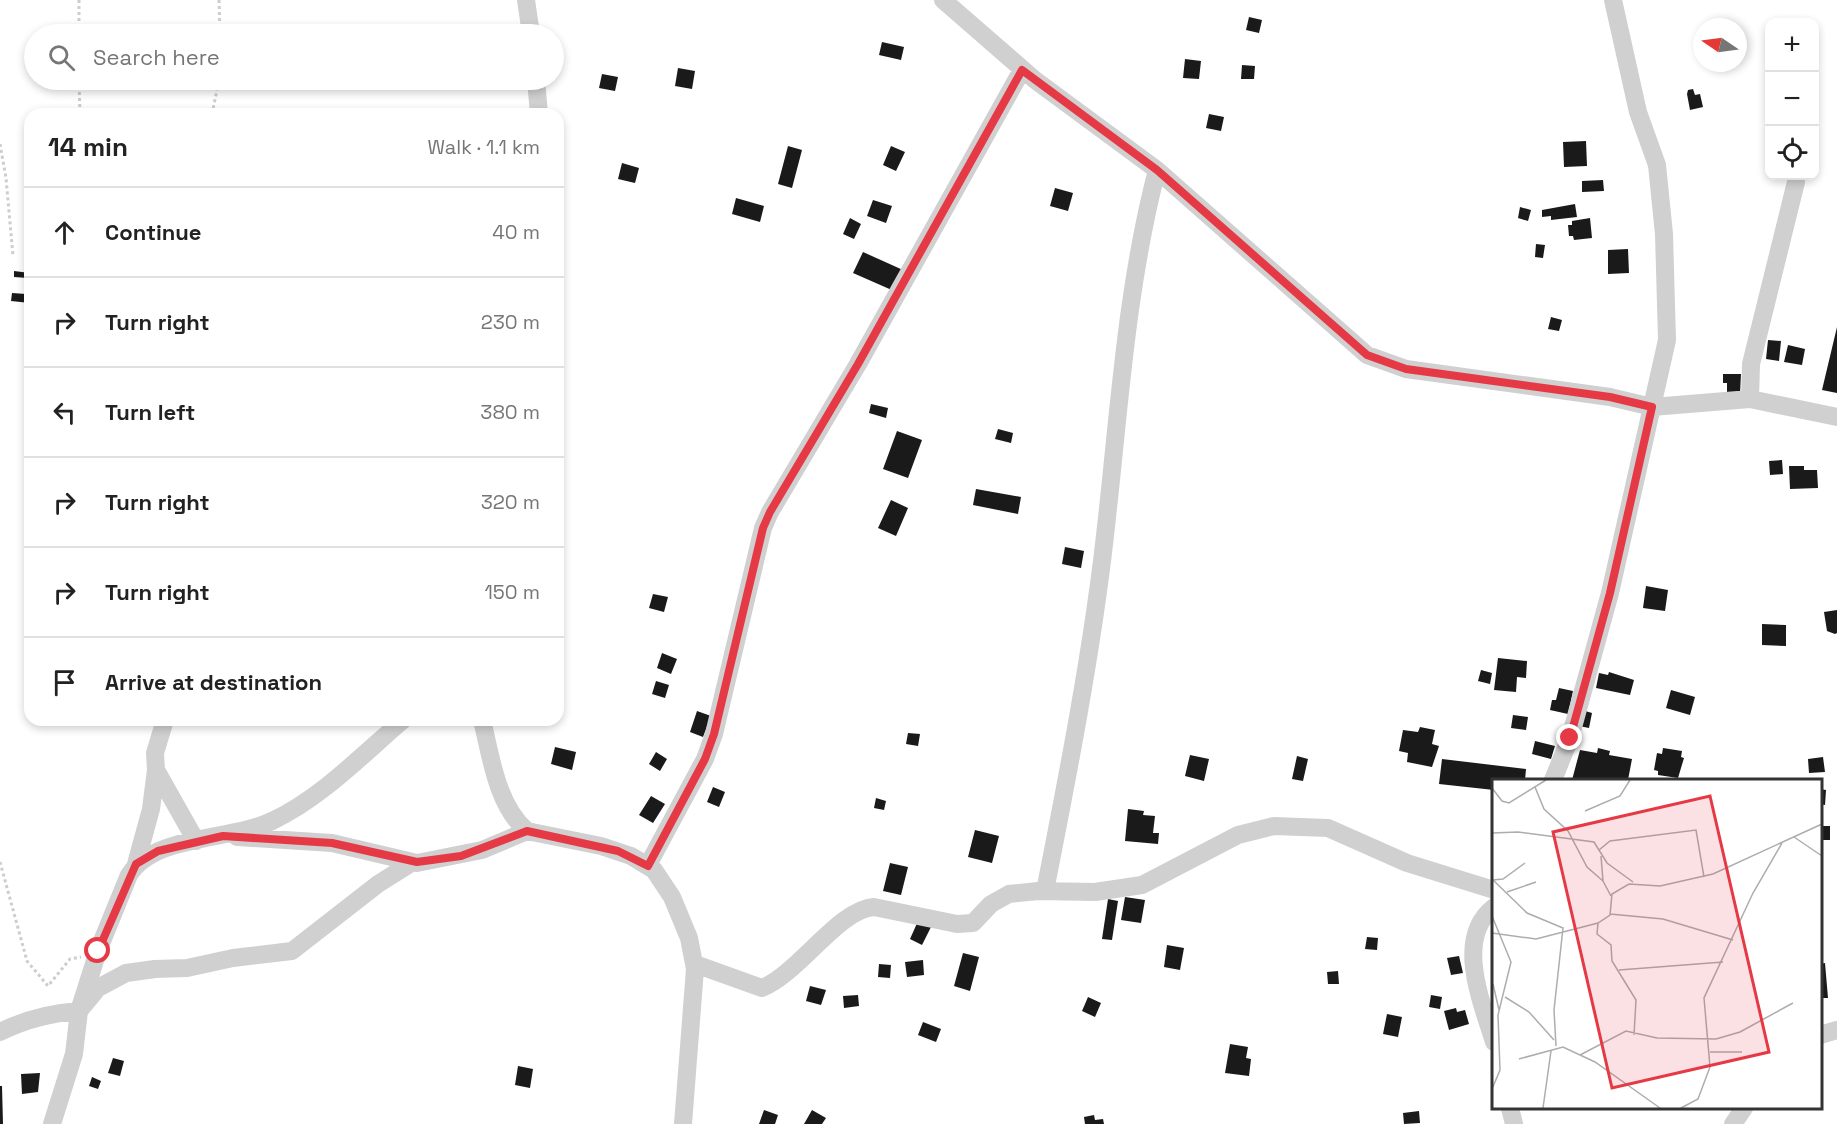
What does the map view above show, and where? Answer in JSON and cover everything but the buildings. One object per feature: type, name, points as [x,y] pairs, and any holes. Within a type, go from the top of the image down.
[{"type":"street","points":[[526,0],[530,24]]},
{"type":"street","points":[[943,0],[1022,70],[1157,170],[1324,318],[1377,361],[1406,369],[1610,397],[1652,407],[1750,399],[1837,417]]},
{"type":"street","points":[[1553,779],[1570,738],[1610,593],[1667,340],[1662,210],[1656,165],[1638,112],[1612,0]]},
{"type":"street","points":[[648,866],[705,759],[714,734],[763,528],[770,512],[858,364],[1022,70]]},
{"type":"street","points":[[537,90],[538,108]]},
{"type":"street","points":[[1045,891],[1089,660],[1128,328],[1138,259],[1157,170]]},
{"type":"street","points":[[1750,399],[1753,354],[1796,182]]},
{"type":"street","points":[[52,1124],[74,1054],[78,1011],[98,951],[136,864],[151,809],[156,770],[155,753],[163,726]]},
{"type":"street","points":[[136,864],[158,851],[272,822],[324,788],[396,726]]},
{"type":"street","points":[[484,726],[501,792],[514,818],[527,831],[618,851],[648,866],[661,879],[672,897],[689,938],[695,964],[684,1124]]},
{"type":"street","points":[[156,770],[183,813],[195,841]]},
{"type":"street","points":[[695,964],[762,988],[784,975],[850,916],[866,908],[973,924],[991,904],[1009,894],[1045,891],[1095,892],[1142,885],[1238,835],[1255,829],[1291,825],[1328,828],[1407,863],[1492,889]]},
{"type":"street","points":[[223,836],[332,843],[413,862],[461,856],[527,831]]},
{"type":"street","points":[[0,1032],[20,1022],[51,1013],[78,1011],[98,988],[126,973],[187,968],[233,958],[292,951],[378,884],[413,862]]},
{"type":"street","points":[[1492,908],[1483,915],[1475,941],[1473,964],[1492,1035]]},
{"type":"street","points":[[1822,1035],[1837,1030]]},
{"type":"street","points":[[1510,1109],[1514,1124]]},
{"type":"street","points":[[1733,1124],[1743,1109]]},
{"type":"path","points":[[79,0],[79,24]]},
{"type":"path","points":[[219,0],[220,24]]},
{"type":"path","points":[[79,90],[80,108]]},
{"type":"path","points":[[213,108],[217,90]]},
{"type":"path","points":[[0,144],[6,178],[13,256]]},
{"type":"path","points":[[0,862],[27,961],[48,986],[70,959],[98,951]]},
{"type":"route","points":[[98,951],[129,875],[136,864],[147,855],[158,851],[223,836],[332,843],[417,862],[461,856],[482,850],[527,831],[601,846],[631,856],[648,866],[657,844],[705,759],[714,734],[763,528],[770,512],[858,364],[1022,70],[1157,170],[1324,318],[1377,361],[1406,369],[1610,397],[1652,407],[1610,593],[1570,738]]}]
